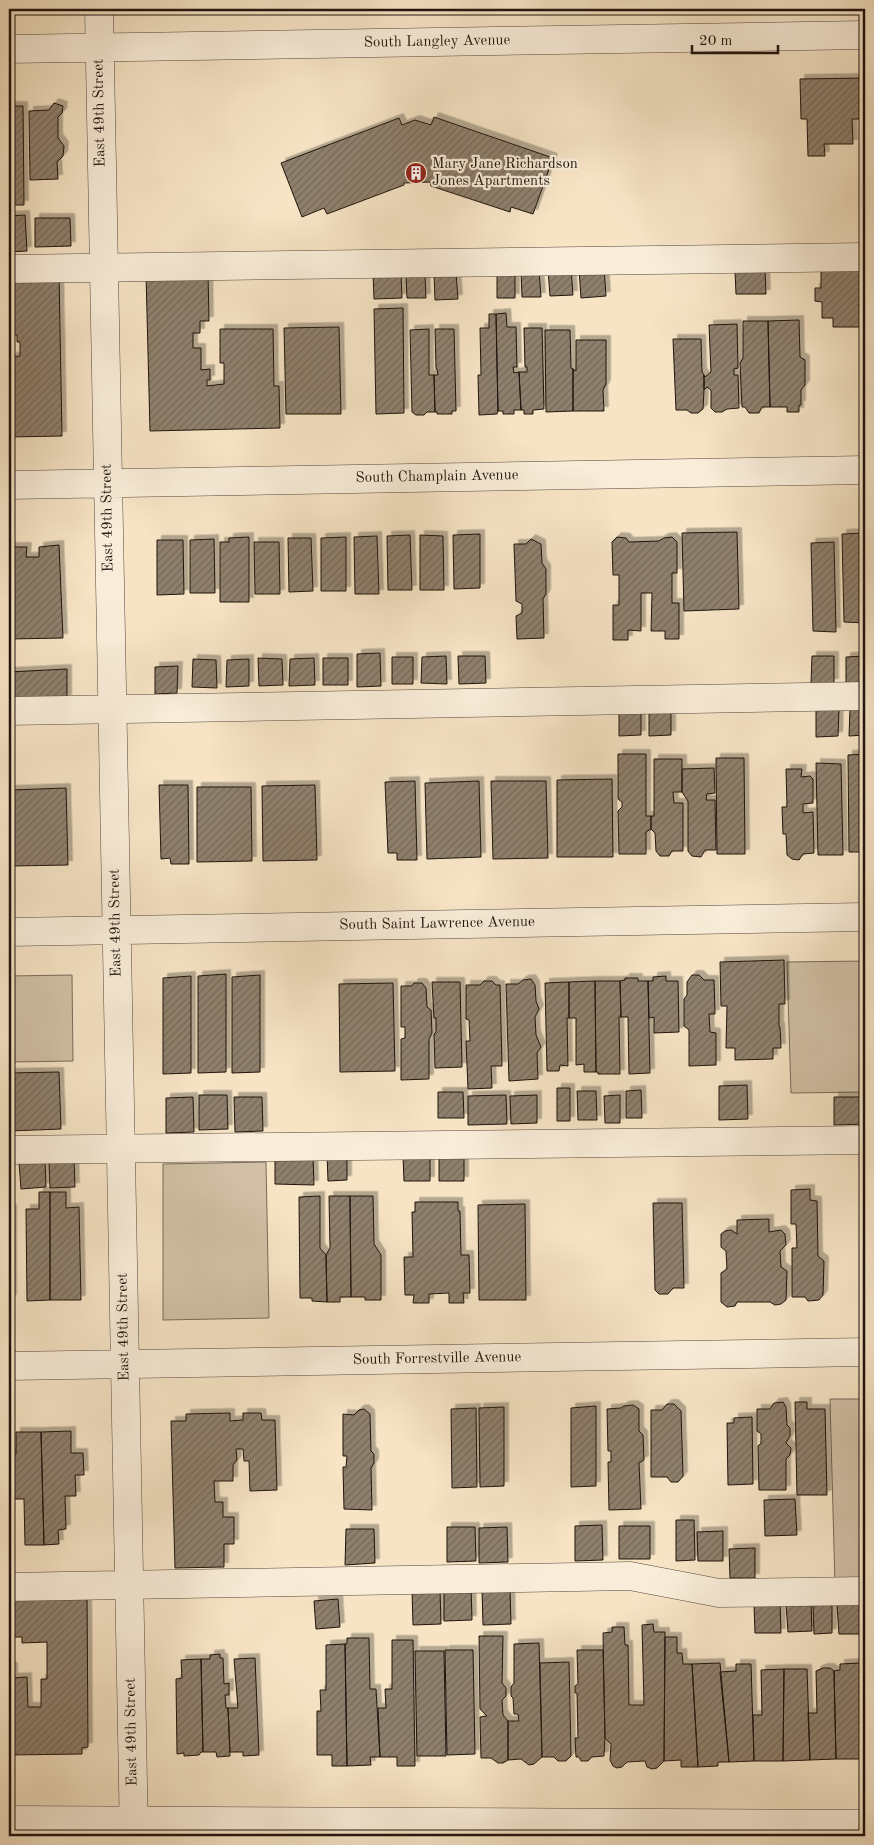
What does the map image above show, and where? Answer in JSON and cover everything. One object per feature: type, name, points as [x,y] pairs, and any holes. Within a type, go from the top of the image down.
[{"type":"street","name":"East 49th Street","points":[[98,9],[134,1828]]},
{"type":"street","name":"South Langley Avenue","points":[[9,50],[865,36]]},
{"type":"street","points":[[9,269],[865,257]]},
{"type":"street","name":"South Champlain Avenue","points":[[9,485],[865,470]]},
{"type":"street","points":[[9,711],[865,696]]},
{"type":"street","name":"South Saint Lawrence Avenue","points":[[9,932],[865,916]]},
{"type":"street","points":[[9,1150],[865,1140]]},
{"type":"street","name":"South Forrestville Avenue","points":[[9,1366],[865,1352]]},
{"type":"street","points":[[9,1586],[630,1576],[719,1593],[865,1591]]},
{"type":"street","points":[[9,1820],[134,1828],[865,1824]]},
{"type":"shaded area","points":[[865,961],[865,1092],[791,1093],[787,962]]},
{"type":"shaded area","points":[[72,975],[73,1061],[9,1062],[9,976]]},
{"type":"shaded area","points":[[266,1162],[269,1318],[163,1320],[163,1164]]},
{"type":"shaded area","points":[[830,1399],[865,1399],[865,1584],[835,1585]]},
{"type":"building","points":[[865,78],[865,119],[852,119],[853,144],[824,144],[825,156],[808,156],[807,119],[801,119],[800,79]]},
{"type":"building","points":[[54,103],[63,106],[62,113],[58,117],[58,138],[64,146],[63,156],[57,162],[58,179],[30,180],[29,111],[49,110]]},
{"type":"building","points":[[9,106],[23,106],[24,205],[9,205]]},
{"type":"building","name":"Mary Jane Richardson Jones Apartments","points":[[434,117],[553,158],[533,214],[511,207],[510,212],[431,186],[430,182],[404,183],[404,185],[327,214],[324,208],[302,217],[281,163],[399,118],[402,125],[415,120],[431,125]]},
{"type":"building","points":[[25,215],[27,251],[9,252],[9,216]]},
{"type":"building","points":[[35,218],[70,218],[71,246],[35,247]]},
{"type":"building","points":[[865,261],[865,327],[833,327],[833,318],[822,318],[822,302],[815,301],[815,288],[821,288],[821,271],[833,271],[832,262]]},
{"type":"building","points":[[571,268],[573,295],[550,296],[548,270]]},
{"type":"building","points":[[604,268],[606,296],[581,298],[579,269]]},
{"type":"building","points":[[765,270],[766,294],[736,294],[735,271]]},
{"type":"building","points":[[521,271],[539,271],[541,297],[522,297]]},
{"type":"building","points":[[497,272],[515,272],[515,298],[497,298]]},
{"type":"building","points":[[208,273],[209,321],[200,321],[200,333],[193,333],[193,348],[201,348],[201,370],[210,369],[210,380],[207,380],[207,386],[224,384],[224,363],[220,363],[220,329],[273,329],[274,386],[279,386],[280,428],[150,431],[146,274]]},
{"type":"building","points":[[373,273],[401,273],[402,298],[374,299]]},
{"type":"building","points":[[456,273],[458,299],[435,300],[434,274]]},
{"type":"building","points":[[59,274],[62,436],[9,437],[11,357],[20,356],[20,342],[17,342],[17,335],[9,335],[9,275]]},
{"type":"building","points":[[425,275],[426,298],[407,298],[406,276]]},
{"type":"building","points":[[403,308],[404,413],[376,414],[374,309]]},
{"type":"building","points":[[506,313],[507,327],[516,327],[517,367],[513,367],[514,373],[519,372],[521,410],[514,410],[514,414],[503,414],[503,411],[498,411],[496,314]]},
{"type":"building","points":[[489,314],[496,314],[498,411],[497,414],[479,415],[478,375],[481,375],[480,328],[489,328]]},
{"type":"building","points":[[799,320],[800,357],[805,360],[805,385],[801,390],[799,412],[787,412],[787,407],[770,407],[768,321]]},
{"type":"building","points":[[743,321],[768,321],[770,407],[762,407],[759,413],[749,413],[745,407],[742,407],[740,363],[743,358]]},
{"type":"building","points":[[737,324],[738,368],[734,369],[734,375],[738,375],[739,408],[715,412],[711,408],[711,390],[707,387],[704,390],[704,375],[705,377],[711,372],[709,325]]},
{"type":"building","points":[[339,327],[341,414],[286,414],[284,328]]},
{"type":"building","points":[[524,328],[542,328],[544,409],[533,410],[533,414],[524,414],[524,410],[521,410],[519,372],[527,372],[527,367],[525,367]]},
{"type":"building","points":[[429,329],[429,375],[434,375],[435,412],[416,415],[412,412],[410,330]]},
{"type":"building","points":[[435,329],[454,329],[456,411],[452,411],[452,414],[437,414],[435,412],[434,375],[438,375],[436,369]]},
{"type":"building","points":[[545,330],[570,330],[571,368],[573,369],[573,411],[546,412]]},
{"type":"building","points":[[673,339],[701,339],[704,390],[703,409],[698,413],[676,410]]},
{"type":"building","points":[[576,340],[606,340],[606,384],[603,390],[604,411],[573,411],[573,369],[576,371]]},
{"type":"building","points":[[737,532],[739,609],[684,611],[682,533]]},
{"type":"building","points":[[865,533],[865,623],[844,622],[842,534]]},
{"type":"building","points":[[480,534],[480,588],[454,589],[453,535]]},
{"type":"building","points":[[410,535],[412,590],[388,590],[387,536]]},
{"type":"building","points":[[420,535],[443,536],[444,590],[420,590]]},
{"type":"building","points":[[377,536],[379,594],[355,594],[354,537]]},
{"type":"building","points":[[249,537],[249,602],[220,602],[220,542],[229,542],[229,538]]},
{"type":"building","points":[[346,537],[346,591],[321,591],[321,538]]},
{"type":"building","points":[[617,537],[626,538],[629,542],[659,541],[672,537],[677,542],[677,573],[672,573],[672,603],[679,603],[679,639],[665,639],[665,631],[651,631],[652,593],[641,593],[641,631],[628,630],[628,640],[613,640],[613,605],[619,605],[619,575],[613,575],[612,542]]},
{"type":"building","points":[[288,538],[311,538],[313,591],[289,592]]},
{"type":"building","points":[[214,539],[215,593],[190,593],[190,540]]},
{"type":"building","points":[[531,539],[541,544],[542,563],[546,569],[546,594],[543,599],[544,638],[517,639],[516,616],[522,613],[522,604],[516,601],[514,544],[526,544]]},
{"type":"building","points":[[157,540],[183,540],[184,594],[157,595]]},
{"type":"building","points":[[254,542],[279,542],[280,594],[255,594]]},
{"type":"building","points":[[834,542],[836,632],[813,631],[811,543]]},
{"type":"building","points":[[59,545],[63,638],[9,639],[9,547],[27,547],[26,557],[39,557],[39,547]]},
{"type":"building","points":[[380,653],[381,686],[357,687],[357,654]]},
{"type":"building","points":[[446,656],[447,684],[421,683],[422,657]]},
{"type":"building","points":[[458,656],[485,656],[486,683],[459,684]]},
{"type":"building","points":[[812,656],[834,656],[834,683],[811,684]]},
{"type":"building","points":[[865,656],[865,683],[846,684],[846,657]]},
{"type":"building","points":[[392,657],[413,657],[413,684],[392,684]]},
{"type":"building","points":[[258,658],[282,659],[283,685],[259,686]]},
{"type":"building","points":[[314,658],[315,685],[289,686],[290,659]]},
{"type":"building","points":[[323,658],[348,658],[348,685],[323,685]]},
{"type":"building","points":[[193,659],[216,660],[217,688],[192,687]]},
{"type":"building","points":[[249,659],[249,686],[226,687],[227,660]]},
{"type":"building","points":[[178,666],[177,693],[155,694],[155,667]]},
{"type":"building","points":[[67,669],[67,699],[9,701],[9,672]]},
{"type":"building","points":[[619,708],[641,708],[641,735],[619,736]]},
{"type":"building","points":[[649,708],[671,708],[671,735],[649,736]]},
{"type":"building","points":[[865,708],[865,735],[849,736],[850,709]]},
{"type":"building","points":[[839,709],[838,736],[816,737],[816,710]]},
{"type":"building","points":[[618,754],[646,754],[646,816],[651,816],[651,829],[646,832],[646,854],[619,854],[618,811],[622,807],[622,802],[618,799]]},
{"type":"building","points":[[865,754],[865,852],[849,852],[848,755]]},
{"type":"building","points":[[716,758],[744,758],[745,854],[717,854]]},
{"type":"building","points":[[654,759],[682,759],[682,792],[673,792],[674,803],[683,803],[683,851],[672,851],[669,856],[660,856],[656,851],[655,833],[651,829],[651,816],[654,816]]},
{"type":"building","points":[[816,763],[841,764],[843,855],[818,855]]},
{"type":"building","points":[[714,768],[715,793],[707,794],[706,800],[715,800],[716,850],[705,850],[701,857],[692,856],[688,851],[688,801],[682,792],[682,769]]},
{"type":"building","points":[[786,769],[802,769],[801,777],[810,776],[813,779],[813,803],[803,804],[803,813],[813,812],[814,853],[803,854],[799,860],[792,859],[787,855],[786,834],[783,834],[782,807],[787,807]]},
{"type":"building","points":[[612,779],[613,857],[557,857],[557,780]]},
{"type":"building","points":[[415,781],[417,860],[397,860],[397,853],[388,853],[385,782]]},
{"type":"building","points":[[479,781],[481,857],[427,859],[425,783]]},
{"type":"building","points":[[491,781],[546,781],[548,858],[493,859]]},
{"type":"building","points":[[159,785],[188,785],[189,864],[171,864],[170,858],[161,859]]},
{"type":"building","points":[[315,785],[317,860],[263,861],[262,786]]},
{"type":"building","points":[[197,787],[251,787],[252,861],[197,862]]},
{"type":"building","points":[[66,788],[68,865],[12,866],[11,790]]},
{"type":"building","points":[[784,960],[785,1004],[779,1004],[781,1048],[773,1048],[773,1059],[735,1060],[735,1048],[726,1048],[727,1006],[721,1006],[720,962]]},
{"type":"building","points":[[226,974],[226,1072],[198,1073],[198,976]]},
{"type":"building","points":[[260,975],[260,1072],[232,1073],[232,977]]},
{"type":"building","points":[[692,975],[699,975],[704,980],[714,980],[715,1014],[709,1014],[710,1032],[716,1033],[716,1065],[689,1066],[689,1030],[684,1026],[684,999],[687,995],[687,982]]},
{"type":"building","points":[[191,976],[191,1073],[163,1074],[163,978]]},
{"type":"building","points":[[666,976],[666,981],[678,981],[679,1032],[654,1033],[654,1017],[649,1018],[648,981],[653,981],[653,977]]},
{"type":"building","points":[[625,978],[638,978],[638,981],[648,981],[650,1073],[629,1074],[628,1017],[621,1017],[620,981],[625,980]]},
{"type":"building","points":[[531,979],[535,985],[536,1001],[539,1009],[535,1017],[536,1035],[541,1047],[537,1053],[538,1079],[509,1081],[506,984],[518,984],[523,980]]},
{"type":"building","points":[[484,981],[492,981],[496,985],[500,985],[502,1066],[491,1066],[492,1088],[468,1089],[466,1041],[470,1041],[469,1020],[466,1019],[466,985],[480,985]]},
{"type":"building","points":[[595,981],[596,1072],[584,1072],[584,1064],[576,1065],[576,1018],[569,1018],[569,982]]},
{"type":"building","points":[[595,981],[620,981],[620,1074],[598,1074],[596,1072]]},
{"type":"building","points":[[432,982],[460,982],[462,1067],[435,1068],[434,1034],[436,1032],[436,1018],[434,1018]]},
{"type":"building","points":[[569,982],[569,1018],[567,1018],[568,1066],[560,1065],[559,1071],[547,1071],[545,983]]},
{"type":"building","points":[[393,983],[395,1071],[340,1072],[339,984]]},
{"type":"building","points":[[414,983],[422,983],[426,988],[427,1007],[431,1010],[432,1033],[429,1039],[429,1079],[401,1080],[401,1039],[405,1038],[405,1027],[401,1027],[401,986],[412,986]]},
{"type":"building","points":[[59,1072],[61,1129],[9,1131],[9,1073]]},
{"type":"building","points":[[747,1085],[748,1119],[719,1120],[719,1086]]},
{"type":"building","points":[[557,1088],[570,1088],[570,1121],[557,1121]]},
{"type":"building","points":[[641,1090],[642,1118],[626,1118],[626,1091]]},
{"type":"building","points":[[577,1091],[596,1091],[597,1120],[578,1120]]},
{"type":"building","points":[[438,1092],[463,1092],[464,1118],[438,1118]]},
{"type":"building","points":[[199,1095],[227,1095],[228,1129],[199,1130]]},
{"type":"building","points":[[506,1095],[507,1124],[468,1125],[468,1096]]},
{"type":"building","points":[[537,1095],[537,1123],[511,1124],[510,1096]]},
{"type":"building","points":[[620,1095],[620,1123],[605,1123],[604,1096]]},
{"type":"building","points":[[193,1097],[194,1132],[166,1133],[166,1098]]},
{"type":"building","points":[[234,1097],[262,1097],[263,1131],[235,1132]]},
{"type":"building","points":[[834,1097],[865,1097],[865,1124],[834,1125]]},
{"type":"building","points":[[347,1152],[347,1180],[328,1181],[327,1153]]},
{"type":"building","points":[[439,1155],[464,1155],[464,1181],[439,1181]]},
{"type":"building","points":[[403,1156],[430,1156],[430,1181],[404,1181]]},
{"type":"building","points":[[275,1157],[313,1157],[314,1185],[275,1184]]},
{"type":"building","points":[[74,1160],[75,1187],[50,1188],[49,1161]]},
{"type":"building","points":[[45,1161],[46,1187],[21,1189],[19,1162]]},
{"type":"building","points":[[810,1189],[810,1200],[817,1201],[818,1256],[824,1261],[823,1295],[819,1300],[808,1301],[805,1297],[792,1297],[792,1248],[797,1248],[796,1224],[791,1224],[791,1190]]},
{"type":"building","points":[[39,1192],[50,1192],[50,1300],[27,1301],[26,1209],[39,1209]]},
{"type":"building","points":[[50,1192],[66,1192],[66,1208],[79,1207],[81,1300],[50,1300]]},
{"type":"building","points":[[320,1196],[320,1248],[326,1255],[327,1302],[312,1301],[312,1298],[300,1298],[299,1197]]},
{"type":"building","points":[[329,1196],[350,1196],[351,1297],[340,1297],[340,1302],[327,1302],[326,1255],[330,1248]]},
{"type":"building","points":[[350,1196],[373,1196],[374,1244],[381,1255],[381,1300],[365,1300],[365,1297],[351,1297]]},
{"type":"building","points":[[415,1202],[458,1202],[461,1255],[469,1255],[470,1293],[463,1293],[464,1303],[449,1303],[449,1293],[429,1294],[429,1303],[413,1303],[414,1295],[405,1295],[404,1257],[413,1257],[412,1212],[415,1212]]},
{"type":"building","points":[[653,1203],[682,1203],[684,1288],[673,1288],[668,1294],[659,1294],[655,1290]]},
{"type":"building","points":[[525,1204],[526,1300],[479,1300],[478,1205]]},
{"type":"building","points":[[9,1209],[12,1209],[12,1299],[9,1299]]},
{"type":"building","points":[[769,1219],[769,1232],[781,1230],[785,1234],[786,1245],[780,1251],[781,1267],[787,1271],[786,1300],[781,1304],[775,1305],[770,1302],[737,1302],[735,1306],[727,1307],[721,1302],[721,1273],[727,1269],[726,1251],[721,1247],[721,1234],[731,1230],[737,1234],[737,1220]]},
{"type":"building","points":[[783,1402],[786,1407],[787,1425],[790,1428],[790,1436],[786,1443],[791,1448],[790,1455],[786,1459],[786,1490],[759,1490],[758,1446],[761,1443],[761,1434],[757,1431],[757,1409],[770,1409],[774,1403]]},
{"type":"building","points":[[795,1402],[807,1402],[807,1409],[825,1409],[827,1495],[797,1495]]},
{"type":"building","points":[[667,1404],[674,1404],[681,1411],[683,1476],[678,1482],[671,1482],[667,1477],[651,1477],[651,1410],[662,1410]]},
{"type":"building","points":[[633,1405],[639,1409],[639,1431],[643,1435],[644,1460],[639,1463],[641,1509],[609,1510],[608,1462],[611,1462],[611,1451],[608,1451],[607,1409]]},
{"type":"building","points":[[596,1406],[596,1486],[571,1487],[571,1408]]},
{"type":"building","points":[[504,1407],[504,1486],[480,1487],[479,1408]]},
{"type":"building","points":[[476,1408],[477,1487],[452,1488],[451,1409]]},
{"type":"building","points":[[364,1409],[370,1414],[371,1451],[374,1454],[374,1463],[371,1468],[372,1510],[344,1509],[343,1467],[346,1467],[347,1456],[343,1456],[343,1414],[354,1415],[359,1410]]},
{"type":"building","points":[[230,1413],[230,1421],[243,1420],[243,1413],[261,1413],[262,1420],[275,1420],[277,1490],[250,1491],[249,1461],[244,1461],[243,1449],[236,1449],[237,1460],[233,1465],[233,1481],[214,1481],[215,1502],[223,1502],[223,1517],[234,1517],[234,1544],[224,1544],[224,1567],[175,1568],[171,1421],[186,1421],[186,1414]]},
{"type":"building","points":[[752,1417],[753,1484],[728,1485],[727,1423],[734,1423],[734,1418]]},
{"type":"building","points":[[71,1431],[71,1453],[83,1453],[84,1475],[75,1475],[76,1496],[65,1496],[66,1529],[58,1530],[59,1544],[44,1545],[41,1432]]},
{"type":"building","points":[[16,1432],[41,1432],[44,1545],[25,1545],[24,1499],[11,1499],[10,1454],[16,1454]]},
{"type":"building","points":[[10,1454],[11,1499],[9,1499]]},
{"type":"building","points":[[795,1499],[797,1535],[765,1536],[764,1500]]},
{"type":"building","points":[[676,1520],[694,1520],[695,1560],[676,1561]]},
{"type":"building","points":[[602,1525],[603,1560],[575,1561],[575,1526]]},
{"type":"building","points":[[619,1526],[650,1526],[650,1559],[619,1559]]},
{"type":"building","points":[[447,1527],[475,1527],[476,1561],[447,1562]]},
{"type":"building","points":[[507,1527],[508,1562],[479,1563],[479,1528]]},
{"type":"building","points":[[346,1529],[374,1529],[375,1563],[345,1565]]},
{"type":"building","points":[[723,1531],[723,1561],[698,1561],[697,1532]]},
{"type":"building","points":[[755,1548],[755,1578],[730,1578],[729,1549]]},
{"type":"building","points":[[444,1586],[471,1586],[472,1620],[444,1621]]},
{"type":"building","points":[[412,1590],[440,1590],[441,1624],[413,1625]]},
{"type":"building","points":[[482,1590],[510,1590],[511,1624],[483,1625]]},
{"type":"building","points":[[87,1592],[88,1747],[82,1748],[82,1754],[9,1755],[9,1667],[13,1667],[13,1678],[27,1677],[28,1707],[41,1707],[41,1679],[47,1679],[47,1642],[22,1643],[22,1637],[14,1637],[13,1620],[9,1620],[9,1593]]},
{"type":"building","points":[[338,1599],[340,1627],[316,1629],[314,1601]]},
{"type":"building","points":[[811,1603],[812,1631],[788,1632],[786,1604]]},
{"type":"building","points":[[754,1604],[780,1604],[781,1633],[755,1633]]},
{"type":"building","points":[[863,1604],[864,1634],[839,1634],[837,1605]]},
{"type":"building","points":[[813,1605],[832,1605],[832,1633],[814,1634]]},
{"type":"building","points":[[653,1624],[654,1632],[665,1632],[664,1761],[657,1768],[652,1769],[647,1767],[645,1761],[627,1762],[622,1767],[617,1768],[613,1766],[610,1760],[611,1744],[605,1738],[603,1633],[612,1632],[612,1627],[624,1627],[625,1645],[628,1645],[629,1705],[644,1705],[642,1625]]},
{"type":"building","points":[[479,1636],[503,1636],[502,1683],[506,1688],[506,1696],[502,1700],[503,1715],[508,1721],[508,1760],[503,1763],[498,1763],[491,1758],[481,1758],[480,1717],[487,1716],[480,1709]]},
{"type":"building","points":[[665,1637],[677,1637],[677,1653],[682,1653],[683,1664],[692,1664],[698,1767],[681,1767],[681,1760],[664,1761]]},
{"type":"building","points":[[347,1638],[369,1638],[370,1689],[376,1689],[380,1757],[370,1757],[371,1765],[347,1766],[345,1644],[347,1644]]},
{"type":"building","points":[[392,1640],[413,1640],[415,1766],[397,1766],[397,1757],[380,1757],[378,1708],[386,1708],[385,1689],[392,1689]]},
{"type":"building","points":[[539,1643],[542,1757],[534,1764],[529,1765],[521,1759],[508,1760],[508,1721],[519,1721],[518,1714],[514,1714],[513,1698],[511,1696],[511,1687],[514,1683],[514,1644]]},
{"type":"building","points":[[345,1644],[347,1766],[332,1766],[332,1755],[317,1755],[317,1711],[321,1711],[320,1690],[326,1690],[326,1645]]},
{"type":"building","points":[[445,1650],[473,1650],[475,1754],[447,1755]]},
{"type":"building","points":[[577,1650],[603,1650],[604,1756],[592,1757],[588,1761],[581,1761],[579,1757],[576,1757],[575,1738],[578,1738],[577,1693],[575,1693],[575,1686],[578,1684]]},
{"type":"building","points":[[415,1651],[444,1651],[446,1756],[417,1756]]},
{"type":"building","points":[[220,1654],[220,1658],[223,1658],[224,1684],[229,1683],[229,1695],[225,1695],[226,1708],[228,1708],[230,1756],[217,1757],[216,1752],[203,1752],[201,1659],[210,1659],[210,1655]]},
{"type":"building","points":[[255,1658],[259,1755],[243,1756],[243,1752],[230,1752],[228,1708],[238,1708],[234,1659]]},
{"type":"building","points":[[201,1659],[203,1752],[199,1755],[184,1756],[184,1753],[177,1754],[176,1679],[182,1678],[181,1660]]},
{"type":"building","points":[[569,1662],[571,1756],[566,1761],[558,1761],[554,1757],[542,1757],[540,1663]]},
{"type":"building","points":[[720,1663],[729,1762],[718,1762],[718,1766],[698,1767],[692,1664]]},
{"type":"building","points":[[861,1663],[862,1710],[865,1710],[865,1759],[836,1759],[834,1671],[840,1670],[840,1664]]},
{"type":"building","points":[[736,1664],[751,1664],[754,1761],[729,1762],[720,1672],[736,1671]]},
{"type":"building","points":[[830,1668],[834,1671],[836,1759],[810,1760],[808,1713],[817,1713],[816,1671]]},
{"type":"building","points":[[784,1669],[783,1761],[754,1761],[753,1715],[762,1715],[761,1670]]},
{"type":"building","points":[[784,1669],[807,1669],[810,1760],[783,1761]]},
{"type":"place","name":"Mary Jane Richardson Jones Apartments","points":[[416,173]]}]
